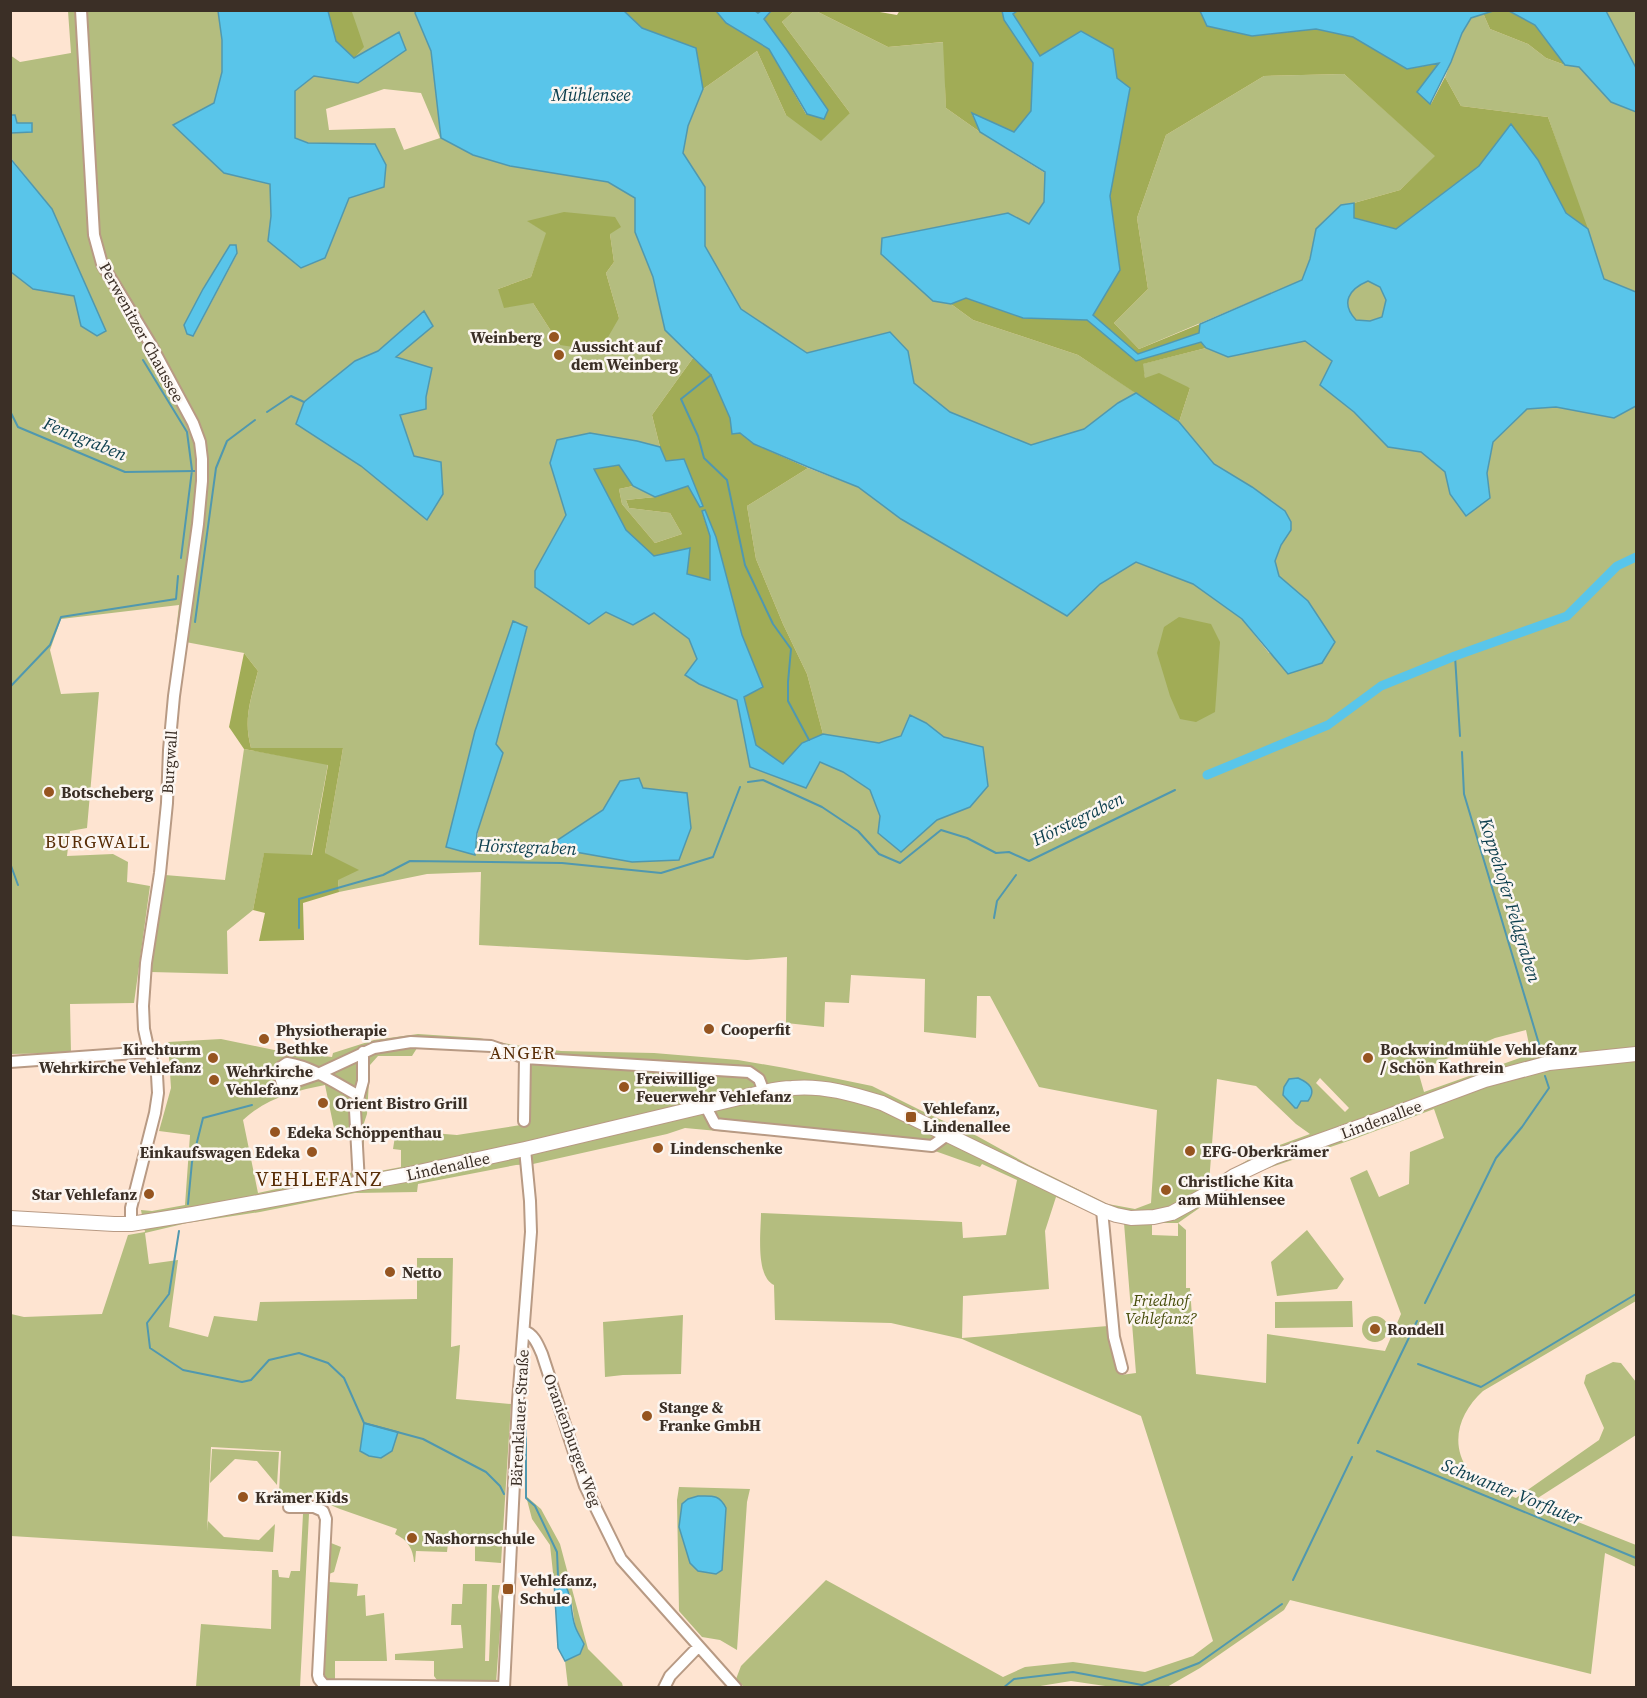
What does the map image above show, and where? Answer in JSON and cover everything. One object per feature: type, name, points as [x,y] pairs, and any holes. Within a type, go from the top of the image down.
[{"type":"main road","name":"Lindenallee","points":[[10,1218],[130,1224],[193,1214],[450,1166],[764,1092],[793,1088],[823,1088],[852,1093],[882,1103],[1102,1210],[1131,1218],[1154,1217],[1172,1213],[1234,1176],[1274,1156],[1485,1080],[1549,1063],[1636,1053]]},
{"type":"street","name":"Perwenitzer Chaussee","points":[[81,10],[94,236],[102,264],[150,343],[193,423],[200,442],[202,481],[191,579]]},
{"type":"street","name":"Burgwall","points":[[130,1224],[131,1208],[158,1093],[157,1075],[144,1029],[143,1006],[146,963],[160,873],[170,740],[191,579]]},
{"type":"street","points":[[359,1096],[318,1074],[374,1048],[411,1042],[491,1046],[525,1058],[749,1072],[759,1079],[764,1092]]},
{"type":"street","points":[[10,1062],[149,1052]]},
{"type":"street","points":[[359,1183],[355,1110],[363,1081],[363,1052]]},
{"type":"street","points":[[524,1121],[525,1058]]},
{"type":"street","points":[[705,1106],[715,1124],[932,1146],[947,1135]]},
{"type":"street","name":"Bärenklauer Straße","points":[[289,1507],[314,1507],[323,1511],[326,1520],[318,1675],[324,1685],[504,1687],[519,1401],[531,1232],[531,1201],[525,1149]]},
{"type":"street","points":[[1102,1210],[1113,1337],[1122,1368]]},
{"type":"street","name":"Oranienburger Weg","points":[[524,1331],[536,1341],[542,1354],[585,1486],[621,1559],[736,1688]]},
{"type":"street","points":[[664,1688],[670,1676],[698,1647]]},
{"type":"green space","points":[[900,10],[1002,11],[1004,20],[1033,63],[1031,111],[1014,132],[972,114],[980,132],[946,108],[943,42],[888,47],[816,11],[874,11],[897,15]]},
{"type":"green space","points":[[1017,10],[1200,11],[1207,26],[1252,36],[1316,29],[1353,37],[1407,69],[1440,63],[1431,104],[1445,77],[1461,106],[1548,117],[1588,229],[1566,213],[1538,160],[1511,124],[1479,166],[1396,229],[1354,218],[1354,203],[1400,190],[1435,156],[1344,74],[1264,76],[1166,135],[1137,218],[1148,289],[1114,323],[1139,349],[1200,324],[1200,333],[1138,354],[1093,315],[1120,270],[1110,196],[1130,88],[1117,78],[1112,49],[1081,31],[1040,56],[1013,14]]},
{"type":"green space","name":"Friedhof Vehlefanz?","points":[[68,11],[218,11],[222,40],[222,72],[214,103],[174,125],[224,173],[271,184],[268,241],[325,258],[349,198],[375,144],[308,143],[295,138],[295,91],[314,76],[358,83],[405,50],[399,33],[354,58],[351,11],[416,11],[431,51],[441,138],[473,155],[510,166],[608,182],[635,198],[635,232],[653,277],[665,330],[693,358],[652,415],[660,447],[637,441],[550,463],[566,515],[535,571],[633,625],[654,613],[689,639],[697,659],[685,675],[699,684],[737,700],[750,767],[806,788],[820,762],[843,772],[870,790],[880,816],[878,833],[901,852],[937,820],[970,807],[983,748],[943,737],[926,723],[909,716],[901,736],[879,743],[823,734],[807,674],[756,559],[747,506],[808,468],[858,487],[901,519],[1067,616],[1100,584],[1136,562],[1193,584],[1242,619],[1269,653],[1335,642],[1308,601],[1279,576],[1275,561],[1290,530],[1291,522],[1285,511],[1214,464],[1179,422],[1190,388],[1145,378],[1142,364],[1206,348],[1228,357],[1305,341],[1332,361],[1321,385],[1354,412],[1388,447],[1421,452],[1445,472],[1450,494],[1490,498],[1487,473],[1493,442],[1527,409],[1556,407],[1614,418],[1636,406],[1636,1301],[1483,1391],[1468,1408],[1458,1438],[1462,1459],[1476,1482],[1516,1498],[1599,1440],[1604,1428],[1584,1383],[1586,1375],[1613,1362],[1621,1363],[1636,1382],[1636,1435],[1530,1503],[1636,1545],[1636,1567],[1605,1553],[1591,1674],[1290,1600],[1284,1610],[1200,1668],[1167,1687],[1112,1687],[1071,1681],[1028,1688],[744,1687],[736,1679],[741,1666],[826,1580],[1003,1677],[1025,1667],[1073,1662],[1145,1672],[1193,1656],[1213,1641],[1141,1416],[962,1339],[891,1323],[775,1320],[774,1285],[764,1272],[760,1252],[761,1213],[962,1222],[963,1238],[1006,1235],[1017,1180],[982,1164],[980,1167],[935,1151],[685,1128],[533,1164],[516,1165],[418,1184],[417,1192],[355,1193],[260,1212],[187,1223],[145,1233],[149,1264],[178,1260],[169,1327],[208,1337],[214,1316],[257,1321],[260,1302],[417,1299],[417,1258],[453,1258],[451,1347],[460,1345],[456,1399],[511,1404],[501,1563],[475,1561],[475,1544],[448,1543],[447,1552],[416,1551],[414,1562],[409,1545],[395,1534],[397,1529],[304,1494],[279,1493],[281,1451],[211,1447],[207,1531],[208,1521],[224,1537],[259,1540],[275,1524],[273,1552],[11,1536],[11,1314],[24,1317],[102,1314],[128,1235],[145,1232],[141,1210],[152,1211],[185,1205],[190,1135],[159,1131],[171,1088],[168,1042],[221,1039],[279,1051],[332,1057],[333,1053],[374,1040],[418,1034],[479,1038],[561,1051],[654,1053],[738,1060],[785,1068],[872,1086],[977,1136],[1108,1204],[1135,1209],[1151,1203],[1157,1110],[1039,1087],[990,996],[977,996],[976,1038],[924,1032],[925,979],[851,975],[849,1003],[825,1002],[824,1027],[786,1023],[787,957],[747,960],[479,945],[481,872],[427,874],[339,892],[338,880],[325,853],[343,748],[251,748],[248,718],[258,671],[244,653],[175,640],[179,605],[61,619],[50,650],[61,694],[99,692],[87,828],[70,831],[67,856],[113,854],[128,862],[127,882],[150,886],[134,1003],[70,1004],[71,1053],[11,1054],[11,272],[33,289],[74,296],[96,336],[52,209],[11,158],[11,133],[32,132],[17,123],[15,115],[11,115],[10,55],[20,62],[71,53]],"holes":[[[384,89],[421,93],[440,138],[404,150],[395,128],[329,130],[326,109]],[[528,221],[610,234],[614,262],[606,273],[619,318],[560,345],[533,303],[498,289],[531,277],[547,233]],[[230,245],[236,245],[237,254],[194,335],[187,334],[184,325],[203,289]],[[423,311],[433,326],[395,357],[432,368],[426,397],[400,415],[414,456],[427,520],[361,466],[296,423],[304,402],[355,361],[378,351]],[[513,621],[527,628],[497,741],[475,855],[475,731]],[[642,788],[687,793],[548,847],[603,810]],[[1526,1030],[1531,1054],[1424,1092],[1418,1071],[1495,1038]],[[419,1045],[488,1049],[529,1063],[527,1124],[457,1135],[396,1130],[393,1149],[401,1150],[401,1167],[364,1174],[364,1123],[367,1114],[370,1065],[378,1056],[412,1056]],[[1320,1078],[1349,1108],[1345,1112],[1316,1083]],[[1217,1079],[1256,1086],[1296,1124],[1310,1134],[1263,1151],[1209,1183]],[[325,1085],[335,1133],[351,1131],[354,1172],[258,1193],[243,1120],[261,1106],[292,1093]],[[1434,1109],[1444,1138],[1410,1152],[1409,1184],[1379,1197],[1367,1170],[1350,1178],[1401,1314],[1385,1351],[1267,1334],[1266,1383],[1196,1374],[1190,1288],[1186,1288],[1186,1230],[1178,1223],[1235,1183],[1263,1170]],[[1056,1197],[1098,1216],[1124,1223],[1136,1373],[1121,1375],[1108,1326],[962,1338],[963,1296],[1049,1289],[1045,1231]],[[1152,1223],[1178,1223],[1178,1236],[1152,1235]],[[364,1423],[397,1432],[360,1451]]]},
{"type":"green space","points":[[328,11],[352,12],[364,47],[354,58],[335,41]]},
{"type":"green space","points":[[624,11],[716,11],[726,23],[769,49],[806,114],[828,110],[764,19],[771,11],[794,11],[782,22],[850,113],[821,141],[786,115],[757,51],[703,89],[695,48],[642,28]]},
{"type":"green space","points":[[794,11],[816,11],[888,47],[944,42],[946,108],[1045,173],[1044,202],[1029,225],[1008,213],[882,238],[933,301],[951,304],[973,320],[1078,355],[1136,393],[1118,403],[1084,429],[1031,446],[950,412],[914,383],[908,351],[890,332],[807,353],[741,309],[705,246],[705,187],[683,153],[688,126],[703,89],[757,51],[786,115],[850,113],[782,22]]},
{"type":"green space","points":[[1509,11],[1535,25],[1565,65],[1546,58],[1528,44],[1490,29],[1483,13]]},
{"type":"green space","points":[[1606,11],[1636,11],[1636,68]]},
{"type":"green space","points":[[1483,13],[1490,29],[1528,44],[1546,58],[1579,67],[1611,102],[1636,112],[1636,292],[1604,279],[1548,117],[1461,106],[1445,77],[1462,33],[1471,18]]},
{"type":"green space","points":[[1344,74],[1436,156],[1400,190],[1341,205],[1316,229],[1310,259],[1302,280],[1139,349],[1114,323],[1148,289],[1137,218],[1166,135],[1264,76]]},
{"type":"green space","points":[[564,212],[615,217],[621,227],[610,234],[614,262],[606,273],[619,318],[600,351],[560,345],[533,303],[504,308],[498,289],[531,277],[546,233],[527,221]]},
{"type":"green space","points":[[1368,281],[1380,287],[1386,300],[1382,317],[1370,321],[1355,320],[1348,307],[1349,297],[1356,288]]},
{"type":"green space","points":[[966,298],[1023,318],[1087,320],[1136,361],[1201,342],[1206,348],[1143,364],[1145,378],[1159,373],[1190,388],[1179,422],[1078,355],[973,320],[951,304]]},
{"type":"green space","points":[[693,358],[711,375],[730,418],[732,433],[740,433],[754,444],[808,468],[747,506],[756,559],[807,674],[823,734],[802,743],[783,764],[756,745],[744,696],[763,687],[742,635],[716,537],[705,511],[702,512],[710,536],[710,580],[687,574],[653,556],[626,530],[594,469],[619,465],[633,486],[619,489],[622,504],[655,543],[682,534],[670,513],[629,508],[626,500],[655,497],[688,486],[700,507],[684,459],[665,461],[652,415]]},
{"type":"green space","points":[[633,486],[655,497],[626,500],[629,508],[670,513],[682,534],[655,543],[622,504],[619,489]]},
{"type":"green space","points":[[1179,617],[1211,624],[1220,642],[1215,712],[1196,722],[1180,719],[1170,696],[1157,653],[1164,627]]},
{"type":"green space","points":[[244,653],[258,671],[248,718],[251,748],[343,748],[325,853],[359,870],[338,880],[339,892],[303,903],[304,940],[259,941],[265,913],[253,910],[264,853],[312,855],[328,765],[244,749],[229,727]]},
{"type":"green space","points":[[244,749],[328,764],[311,856],[264,854],[253,910],[227,931],[228,974],[151,972],[165,875],[225,880]]},
{"type":"green space","points":[[1307,1230],[1344,1279],[1337,1289],[1277,1296],[1271,1262]]},
{"type":"green space","points":[[1352,1301],[1353,1327],[1275,1328],[1275,1302]]},
{"type":"green space","points":[[683,1315],[681,1374],[605,1377],[603,1322]]},
{"type":"green space","name":"Rondell","points":[[1375,1316],[1384,1320],[1388,1329],[1384,1338],[1375,1342],[1366,1338],[1362,1329],[1366,1320]]},
{"type":"green space","points":[[212,1449],[279,1452],[277,1485],[257,1461],[235,1459],[210,1483]]},
{"type":"green space","points":[[679,1487],[750,1489],[747,1502],[737,1650],[720,1640],[702,1637],[679,1611],[677,1500]]},
{"type":"green space","points":[[526,1496],[541,1509],[560,1544],[588,1649],[622,1683],[623,1687],[568,1687],[565,1661],[580,1654],[584,1644],[575,1626],[571,1596],[558,1576],[554,1582],[550,1545],[532,1519]]},
{"type":"green space","points":[[303,1514],[309,1514],[300,1687],[196,1687],[201,1624],[271,1629],[272,1570],[278,1570],[279,1577],[289,1578],[291,1571],[300,1571]]},
{"type":"green space","points":[[331,1543],[341,1547],[334,1572],[329,1574]]},
{"type":"green space","points":[[329,1582],[358,1584],[357,1596],[365,1595],[366,1616],[384,1613],[387,1661],[335,1661],[335,1683],[324,1682]]},
{"type":"green space","points":[[463,1584],[487,1584],[485,1661],[489,1661],[492,1585],[500,1585],[498,1597],[501,1616],[496,1683],[440,1684],[434,1676],[434,1661],[395,1660],[395,1654],[463,1648],[461,1625],[451,1625],[452,1604],[462,1604]]},
{"type":"water","points":[[218,11],[328,11],[336,41],[354,58],[399,32],[406,50],[358,83],[314,76],[295,91],[295,138],[308,143],[375,144],[386,165],[384,187],[349,198],[325,258],[301,268],[268,241],[271,216],[270,184],[224,173],[173,125],[214,103],[222,72],[222,40]]},
{"type":"water","name":"Mühlensee","points":[[416,11],[624,11],[642,28],[696,48],[703,89],[688,126],[683,153],[705,187],[705,246],[741,309],[807,353],[890,332],[908,351],[914,383],[950,412],[1031,445],[1084,429],[1118,403],[1136,393],[1179,422],[1214,464],[1285,511],[1291,522],[1291,530],[1281,545],[1275,561],[1279,576],[1308,601],[1335,642],[1322,663],[1288,674],[1242,619],[1193,584],[1136,562],[1100,584],[1067,616],[901,519],[858,487],[754,444],[740,433],[732,434],[730,418],[711,375],[665,330],[653,277],[635,232],[635,198],[608,182],[510,166],[473,155],[441,138],[431,51]]},
{"type":"water","points":[[716,11],[755,11],[758,13],[771,11],[764,19],[828,110],[824,119],[807,114],[769,49],[726,23]]},
{"type":"water","points":[[1002,11],[1017,11],[1013,14],[1040,56],[1081,31],[1113,49],[1117,78],[1130,88],[1110,196],[1120,270],[1093,315],[1138,354],[1199,333],[1200,324],[1302,280],[1310,259],[1316,229],[1341,205],[1354,203],[1354,218],[1396,229],[1479,166],[1511,124],[1538,160],[1566,213],[1588,229],[1604,279],[1636,292],[1636,406],[1614,418],[1556,407],[1527,409],[1493,442],[1487,473],[1490,498],[1466,516],[1450,494],[1445,472],[1421,452],[1388,447],[1354,412],[1320,385],[1332,361],[1305,341],[1228,357],[1206,348],[1201,342],[1136,361],[1087,320],[1023,318],[966,298],[951,304],[933,301],[881,254],[882,238],[1008,213],[1029,224],[1044,202],[1045,172],[980,132],[972,113],[1014,132],[1031,111],[1033,63],[1004,20]],"holes":[[[1368,281],[1380,287],[1386,300],[1382,317],[1370,321],[1356,320],[1348,308],[1352,292]]]},
{"type":"water","points":[[1200,11],[1493,11],[1471,18],[1430,104],[1417,92],[1439,63],[1407,69],[1353,37],[1316,29],[1252,36],[1207,26]]},
{"type":"water","points":[[1509,11],[1606,11],[1636,68],[1636,112],[1611,102],[1579,67],[1565,65],[1535,25]]},
{"type":"water","points":[[10,115],[15,115],[17,123],[32,123],[32,132],[11,133]]},
{"type":"water","points":[[10,158],[52,209],[106,331],[97,336],[81,326],[74,296],[33,289],[11,272]]},
{"type":"water","points":[[230,245],[236,245],[237,253],[193,336],[187,334],[184,325]]},
{"type":"water","points":[[424,311],[433,326],[396,357],[432,368],[426,409],[400,415],[414,456],[441,462],[443,494],[427,520],[361,466],[296,424],[304,402],[355,361],[378,351]]},
{"type":"water","points":[[590,433],[660,447],[666,461],[684,459],[703,506],[700,507],[688,486],[655,497],[633,486],[619,465],[594,469],[626,530],[654,556],[690,548],[687,574],[710,580],[710,536],[702,511],[705,510],[716,537],[742,635],[763,687],[744,697],[756,745],[783,764],[802,743],[823,734],[879,743],[901,736],[910,715],[926,723],[944,737],[983,747],[988,786],[970,807],[937,820],[901,852],[878,833],[880,816],[870,790],[843,772],[820,762],[806,788],[750,767],[737,700],[699,684],[685,675],[697,659],[689,639],[654,613],[633,625],[606,612],[589,624],[535,587],[535,571],[566,515],[550,463],[557,440]]},
{"type":"water","points":[[513,621],[527,627],[496,744],[503,753],[477,833],[475,855],[446,847],[475,731]]},
{"type":"water","points":[[639,778],[643,788],[687,793],[691,828],[679,860],[632,862],[547,847],[603,810],[620,781]]},
{"type":"water","points":[[1298,1078],[1308,1084],[1312,1093],[1308,1101],[1301,1101],[1295,1108],[1283,1095],[1284,1087],[1289,1079]]},
{"type":"water","points":[[364,1423],[398,1432],[392,1451],[381,1458],[369,1456],[360,1451]]},
{"type":"water","points":[[698,1496],[718,1498],[726,1508],[722,1570],[716,1574],[698,1571],[690,1563],[679,1527],[682,1504]]},
{"type":"water","points":[[558,1576],[567,1588],[575,1626],[584,1644],[580,1654],[565,1661],[558,1648],[554,1582]]},
{"type":"waterway","points":[[143,360],[187,432],[192,470],[181,558]]},
{"type":"waterway","points":[[711,375],[681,399],[698,436],[704,458],[727,480],[745,565],[773,624],[791,649],[788,701],[809,740]]},
{"type":"waterway","points":[[267,412],[291,396],[304,402]]},
{"type":"waterway","name":"Fenngraben","points":[[10,411],[18,427],[125,472],[195,471]]},
{"type":"waterway","points":[[195,622],[216,468],[227,441],[255,420]]},
{"type":"waterway","name":"Hörstegraben","points":[[1207,775],[1328,725],[1381,686],[1455,656],[1567,616],[1617,566],[1636,557]]},
{"type":"waterway","points":[[10,687],[50,645],[61,617],[176,599],[178,576]]},
{"type":"waterway","name":"Koppehofer Feldgraben","points":[[1455,656],[1460,736]]},
{"type":"waterway","name":"Koppehofer Feldgraben","points":[[1462,752],[1464,794],[1542,1054]]},
{"type":"waterway","name":"Hörstegraben","points":[[748,782],[763,780],[822,807],[858,831],[879,854],[900,863],[941,830],[967,838],[996,853],[1009,852],[1029,861],[1175,790]]},
{"type":"waterway","name":"Hörstegraben","points":[[299,928],[299,899],[383,875],[410,861],[562,863],[661,873],[713,857],[740,787]]},
{"type":"waterway","points":[[10,863],[18,885]]},
{"type":"waterway","points":[[994,918],[997,901],[1016,875]]},
{"type":"waterway","name":"Koppehofer Feldgraben","points":[[1425,1303],[1496,1158],[1522,1127],[1549,1088],[1545,1076]]},
{"type":"waterway","points":[[188,1204],[192,1162],[203,1118],[252,1105]]},
{"type":"waterway","points":[[179,1231],[169,1294],[147,1323],[150,1348],[183,1370],[242,1382],[251,1380],[269,1360],[299,1353],[328,1363],[344,1378],[364,1423],[423,1439],[486,1472],[500,1486],[504,1494]]},
{"type":"waterway","points":[[1418,1364],[1481,1387],[1636,1294]]},
{"type":"waterway","name":"Koppehofer Feldgraben","points":[[1358,1443],[1417,1321]]},
{"type":"waterway","points":[[526,1430],[526,1498],[535,1506],[557,1552],[558,1576]]},
{"type":"waterway","name":"Schwanter Vorfluter","points":[[1377,1451],[1636,1558]]},
{"type":"waterway","name":"Koppehofer Feldgraben","points":[[1293,1580],[1352,1457]]},
{"type":"waterway","name":"Koppehofer Feldgraben","points":[[1003,1688],[1014,1679],[1073,1672],[1142,1685],[1199,1663],[1282,1604]]},
{"type":"place","name":"Weinberg","points":[[554,337]]},
{"type":"place","name":"Aussicht auf dem Weinberg","points":[[559,355]]},
{"type":"place","name":"Botscheberg","points":[[49,792]]},
{"type":"place","name":"Cooperfit","points":[[709,1029]]},
{"type":"place","name":"Physiotherapie Bethke","points":[[264,1039]]},
{"type":"place","name":"Kirchturm Wehrkirche Vehlefanz","points":[[213,1058]]},
{"type":"place","name":"Bockwindmühle Vehlefanz / Schön Kathrein","points":[[1368,1058]]},
{"type":"place","name":"Wehrkirche Vehlefanz","points":[[214,1080]]},
{"type":"place","name":"Freiwillige Feuerwehr Vehlefanz","points":[[624,1087]]},
{"type":"place","name":"Orient Bistro Grill","points":[[323,1103]]},
{"type":"place","name":"Vehlefanz, Lindenallee","points":[[911,1117]]},
{"type":"place","name":"Edeka Schöppenthau","points":[[275,1132]]},
{"type":"place","name":"Lindenschenke","points":[[658,1148]]},
{"type":"place","name":"EFG-Oberkrämer","points":[[1190,1151]]},
{"type":"place","name":"Einkaufswagen Edeka","points":[[312,1152]]},
{"type":"place","name":"Christliche Kita am Mühlensee","points":[[1166,1190]]},
{"type":"place","name":"Star Vehlefanz","points":[[149,1194]]},
{"type":"place","name":"Netto","points":[[390,1272]]},
{"type":"place","name":"Rondell","points":[[1375,1329]]},
{"type":"place","name":"Stange & Franke GmbH","points":[[647,1416]]},
{"type":"place","name":"Krämer Kids","points":[[243,1497]]},
{"type":"place","name":"Nashornschule","points":[[412,1538]]},
{"type":"place","name":"Vehlefanz, Schule","points":[[508,1589]]},
{"type":"district","name":"BURGWALL","points":[[98,842]]},
{"type":"district","name":"ANGER","points":[[523,1053]]},
{"type":"district","name":"VEHLEFANZ","points":[[319,1179]]}]
